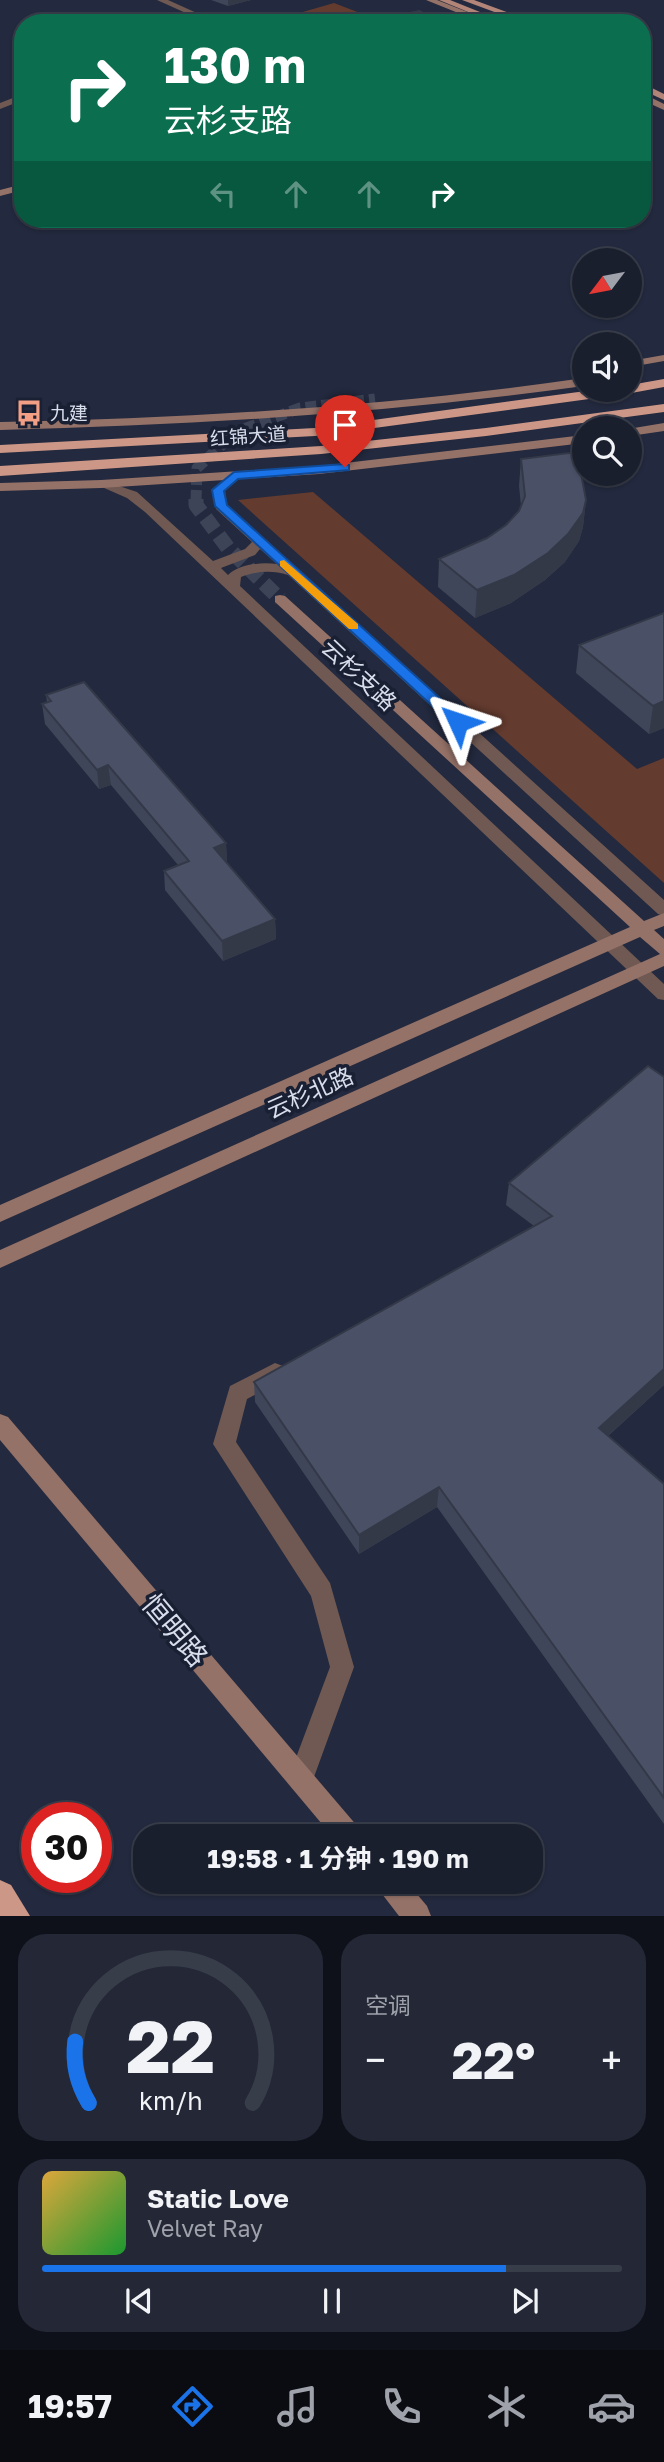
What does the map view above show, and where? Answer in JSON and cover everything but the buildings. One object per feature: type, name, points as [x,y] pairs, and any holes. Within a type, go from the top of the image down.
[{"type":"highway","name":"红锦大道","points":[[642,387],[664,383]]},
{"type":"highway","name":"红锦大道","points":[[0,449],[315,432],[572,398]]},
{"type":"highway","name":"红锦大道","points":[[0,471],[321,450],[486,432],[664,408]]},
{"type":"highway","points":[[0,1896],[14,1916]]},
{"type":"main road","points":[[430,0],[468,14]]},
{"type":"main road","points":[[443,0],[482,14]]},
{"type":"main road","points":[[466,0],[506,14]]},
{"type":"main road","points":[[642,362],[664,358]]},
{"type":"main road","points":[[642,372],[664,369]]},
{"type":"main road","points":[[375,399],[572,373]]},
{"type":"main road","name":"红锦大道","points":[[0,426],[309,414],[572,383]]},
{"type":"main road","points":[[642,430],[664,427]]},
{"type":"main road","name":"红锦大道","points":[[0,487],[101,484],[320,470],[572,440]]},
{"type":"main road","points":[[280,599],[664,949]]},
{"type":"main road","name":"云杉北路","points":[[0,1214],[664,919]]},
{"type":"main road","name":"云杉北路","points":[[0,1259],[664,960]]},
{"type":"main road","name":"恒明路","points":[[0,1424],[339,1824]]},
{"type":"main road","points":[[399,1894],[417,1916]]},
{"type":"street","points":[[162,0],[194,14]]},
{"type":"street","name":"云杉支路","points":[[234,475],[218,490],[221,506],[664,910]]},
{"type":"street","name":"云杉支路","points":[[101,484],[132,495],[664,994]]},
{"type":"street","points":[[211,567],[250,552],[260,541]]},
{"type":"street","points":[[233,587],[235,575],[251,567],[271,566],[293,572]]},
{"type":"street","points":[[296,1361],[238,1393],[224,1444],[322,1591],[342,1667],[301,1779]]},
{"type":"shaded area","points":[[334,3],[363,14],[296,14]]},
{"type":"shaded area","points":[[313,492],[637,769],[664,758],[664,883],[238,500]]},
{"type":"tunnel","points":[[196,501],[197,468],[236,432],[300,408],[375,399]]},
{"type":"tunnel","points":[[196,501],[196,505],[228,548],[280,599]]},
{"type":"slow traffic","points":[[284,563],[353,627]]},
{"type":"place","name":"九建","points":[[29,413]]},
{"type":"route","points":[[345,467],[234,475],[218,490],[221,506],[458,722]]}]
